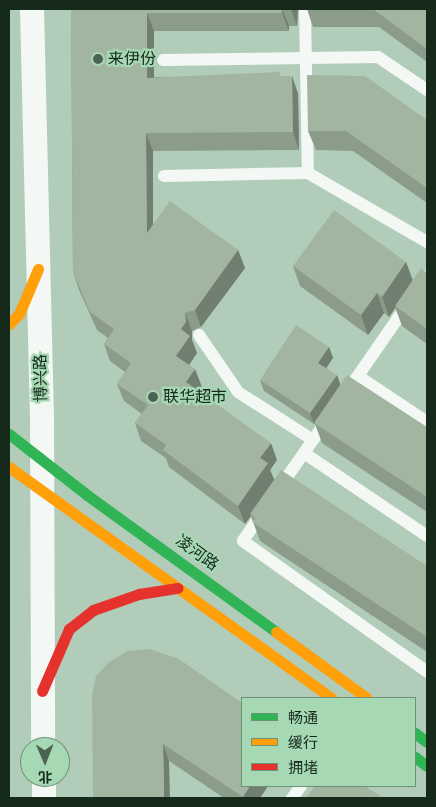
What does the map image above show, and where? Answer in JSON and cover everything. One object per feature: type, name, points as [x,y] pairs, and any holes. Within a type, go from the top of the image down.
[{"type":"street","name":"博兴路","points":[[32,9],[43,491],[43,737]]},
{"type":"street","points":[[9,324],[19,314],[38,269]]},
{"type":"street","name":"凌河路","points":[[9,434],[367,697]]},
{"type":"street","points":[[9,467],[331,697]]},
{"type":"street","points":[[42,691],[70,629],[93,610],[139,594],[178,588]]},
{"type":"street","points":[[416,734],[427,742]]},
{"type":"street","points":[[416,758],[427,766]]},
{"type":"lane","points":[[306,9],[308,173]]},
{"type":"lane","points":[[163,60],[378,57],[427,90]]},
{"type":"lane","points":[[164,176],[308,173],[427,242]]},
{"type":"lane","points":[[427,276],[243,541],[427,672]]},
{"type":"lane","points":[[199,335],[238,392],[313,440]]},
{"type":"lane","points":[[358,376],[427,422]]},
{"type":"lane","points":[[304,454],[427,536]]},
{"type":"lane","points":[[292,798],[300,787]]},
{"type":"building","points":[[71,9],[282,9],[282,13],[147,13],[147,78],[280,72],[280,76],[292,76],[293,132],[146,133],[147,233],[170,201],[238,250],[195,310],[185,313],[186,322],[181,329],[190,336],[176,356],[195,369],[186,382],[271,443],[260,458],[268,463],[238,506],[163,450],[166,445],[135,423],[148,405],[117,384],[131,363],[104,344],[114,329],[90,312],[73,272]]},
{"type":"building","points":[[373,9],[427,9],[427,49]]},
{"type":"building","points":[[307,75],[365,76],[427,120],[427,188],[346,131],[308,131]]},
{"type":"building","points":[[334,210],[406,262],[382,297],[377,293],[361,315],[293,266]]},
{"type":"building","points":[[421,268],[427,273],[427,329],[395,306]]},
{"type":"building","points":[[296,325],[329,347],[318,363],[337,375],[310,413],[260,380]]},
{"type":"building","points":[[347,375],[427,427],[427,497],[314,423]]},
{"type":"building","points":[[281,470],[427,566],[427,637],[252,522],[255,518],[250,514]]},
{"type":"building","points":[[150,649],[179,659],[241,702],[241,787],[249,787],[243,797],[163,744],[164,798],[93,798],[92,695],[96,676],[109,662],[128,651]]},
{"type":"building","points":[[314,787],[366,787],[383,798],[306,798]]},
{"type":"traffic: fast","points":[[9,434],[87,495],[276,632]]},
{"type":"traffic: fast","points":[[416,734],[427,742]]},
{"type":"traffic: fast","points":[[416,758],[427,766]]},
{"type":"traffic: slow","points":[[9,324],[19,314],[38,269]]},
{"type":"traffic: slow","points":[[9,467],[331,697]]},
{"type":"traffic: slow","points":[[276,632],[366,697]]},
{"type":"traffic: jam","points":[[42,691],[69,629],[93,610],[139,594],[178,588]]},
{"type":"place","name":"来伊份","points":[[98,59]]},
{"type":"place","name":"联华超市","points":[[153,397]]}]
